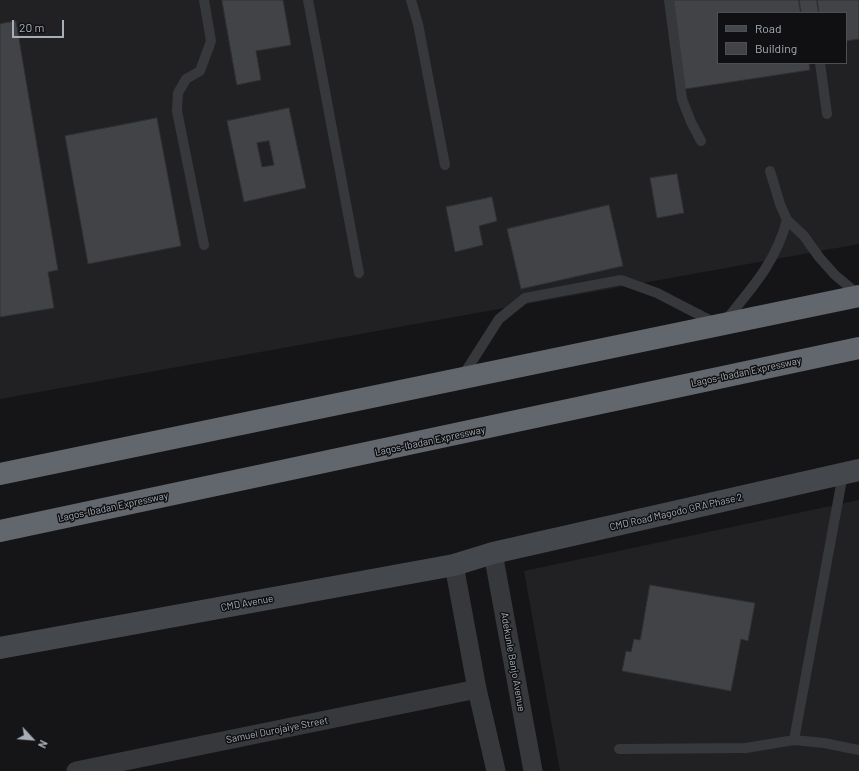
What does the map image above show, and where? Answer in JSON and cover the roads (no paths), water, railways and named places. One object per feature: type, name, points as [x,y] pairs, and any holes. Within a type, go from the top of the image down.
[{"type":"highway","points":[[0,474],[459,381],[859,296]]},
{"type":"highway","name":"Lagos-Ibadan Expressway","points":[[0,531],[859,348]]},
{"type":"street","name":"CMD Road Magodo GRA Phase 2","points":[[493,553],[851,472]]},
{"type":"street","name":"CMD Avenue","points":[[0,648],[454,565],[493,553]]},
{"type":"street","name":"Adekunle Banjo Avenue","points":[[493,553],[533,771]]},
{"type":"street","points":[[454,565],[477,689],[496,771]]},
{"type":"street","name":"Samuel Durojaiye Street","points":[[76,771],[477,689]]},
{"type":"lane","points":[[204,0],[210,41],[208,53],[200,71],[186,79],[178,93],[177,111],[204,245]]},
{"type":"lane","points":[[308,0],[359,273]]},
{"type":"lane","points":[[411,0],[419,32],[445,164]]},
{"type":"lane","points":[[669,0],[682,99],[701,142]]},
{"type":"lane","points":[[820,64],[827,114]]},
{"type":"lane","points":[[770,171],[780,204],[787,220],[804,236],[819,257],[835,275],[859,296]]},
{"type":"lane","points":[[459,381],[500,319],[525,298],[621,280],[656,293],[721,326],[766,270],[782,240],[787,220]]},
{"type":"lane","points":[[794,740],[851,472]]},
{"type":"lane","points":[[619,750],[746,748],[794,740],[824,743],[859,750]]}]
